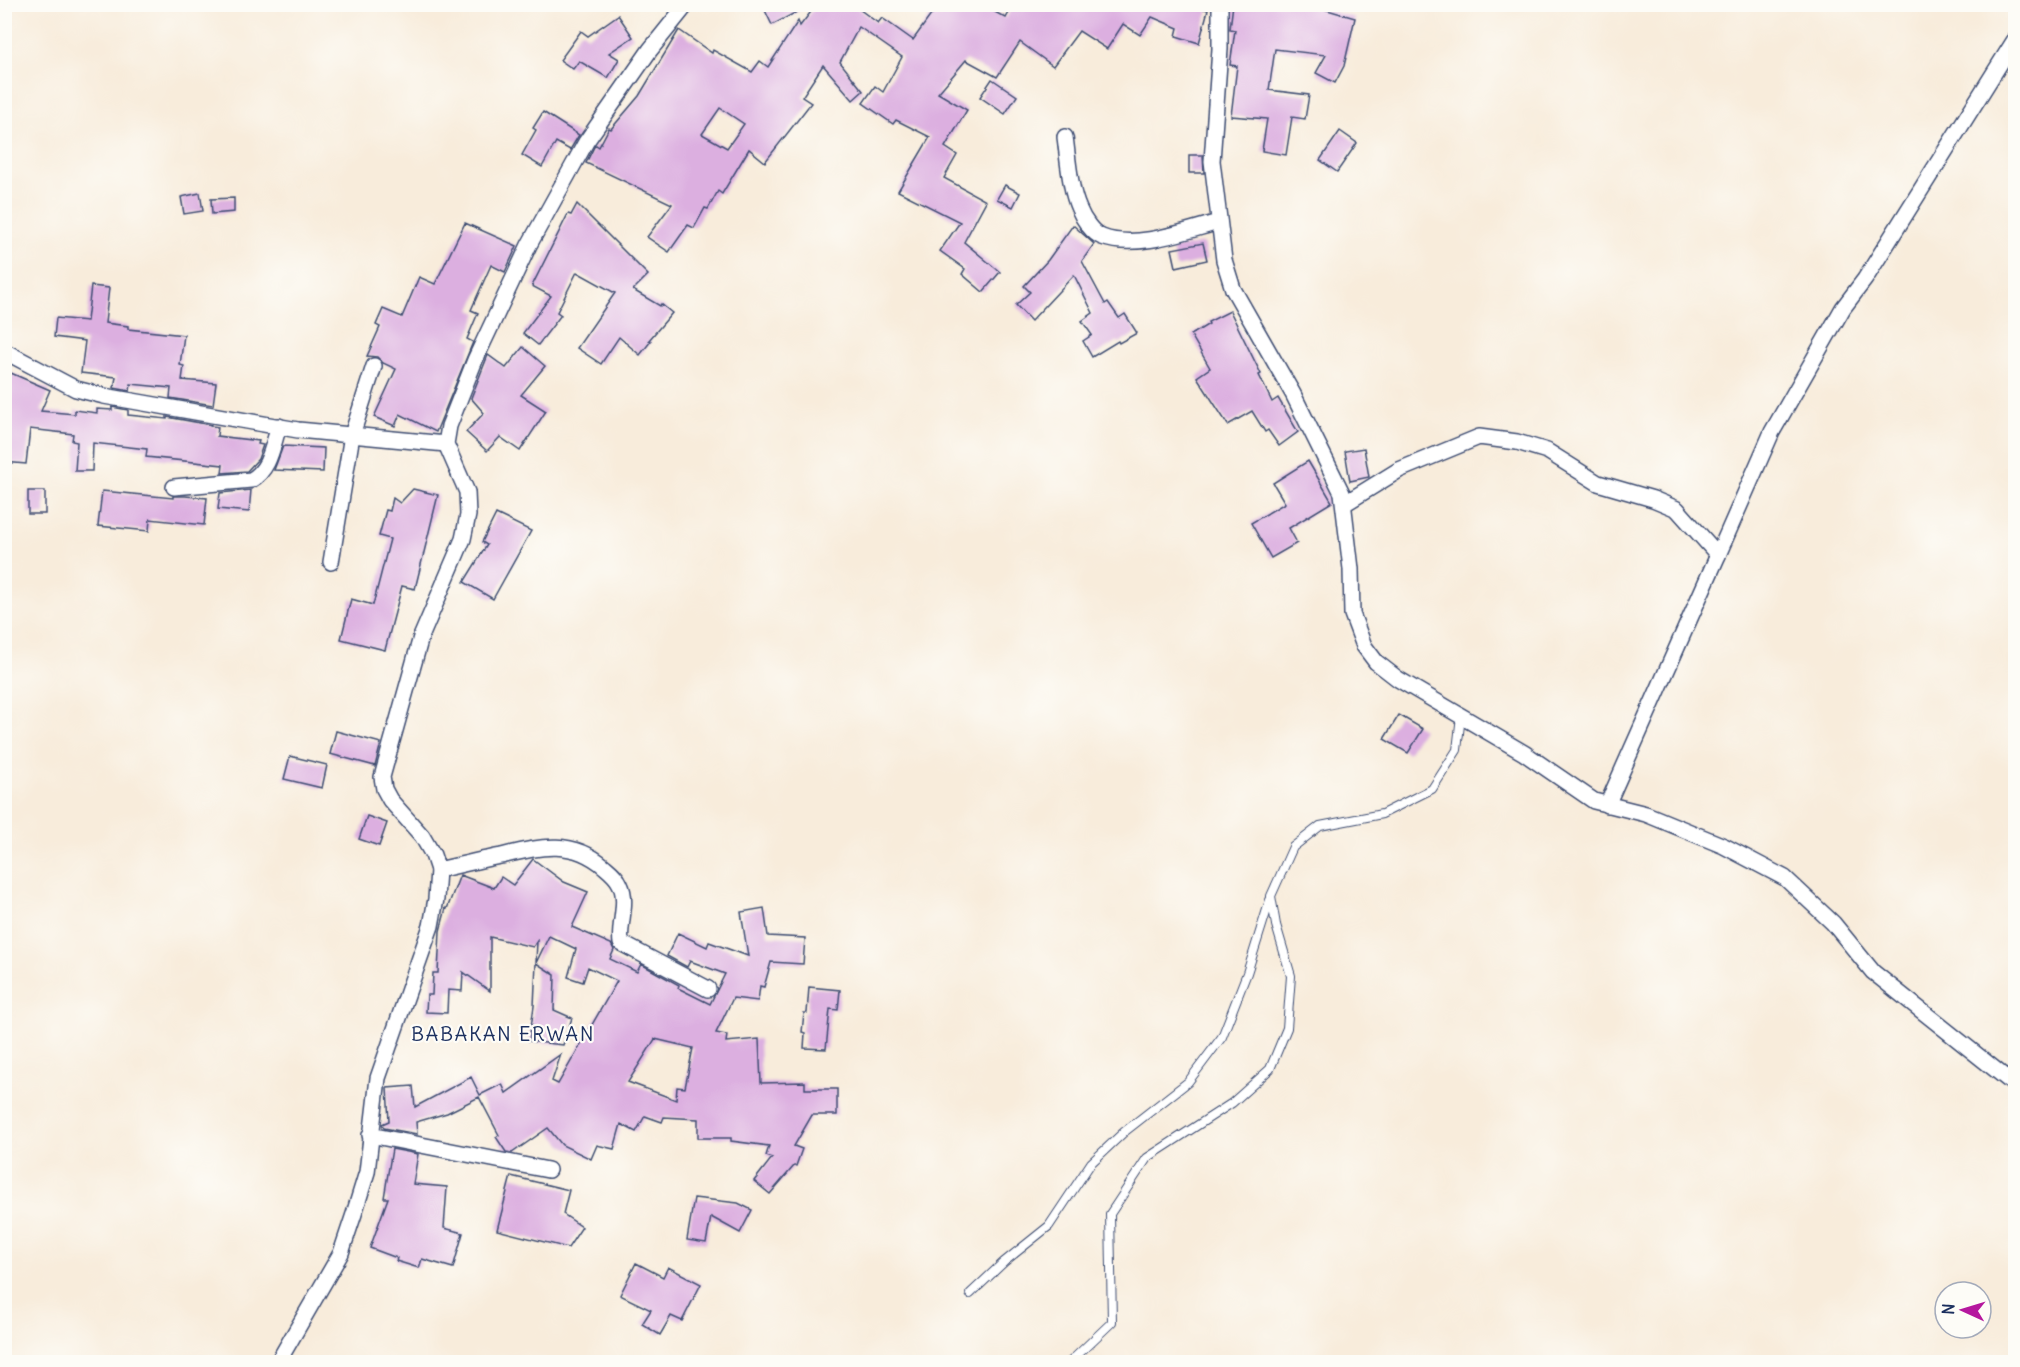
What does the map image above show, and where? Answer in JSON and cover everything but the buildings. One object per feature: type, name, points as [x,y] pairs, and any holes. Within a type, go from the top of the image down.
[{"type":"street","points":[[278,1362],[341,1253],[367,1172],[378,1078],[431,926],[436,899],[438,870],[433,855],[422,836],[390,800],[384,789],[382,777],[421,637],[463,539],[468,515],[467,492],[446,444],[449,426],[475,360],[529,245],[586,142],[650,50],[687,4]]},
{"type":"street","points":[[1220,4],[1220,49],[1212,161],[1224,260],[1233,289],[1293,394],[1342,493],[1351,569],[1352,614],[1364,646],[1376,662],[1398,679],[1524,753],[1594,801],[1646,814],[1705,838],[1785,878],[1833,923],[1873,972],[2016,1086]]},
{"type":"street","points":[[1607,805],[1772,432],[1843,308],[1865,279],[2016,38]]},
{"type":"street","points":[[1065,137],[1078,208],[1090,228],[1101,237],[1147,241],[1219,222]]},
{"type":"street","points":[[4,351],[76,389],[104,396],[279,426],[446,444]]},
{"type":"street","points":[[331,562],[352,435],[374,366]]},
{"type":"street","points":[[174,488],[251,480],[261,474],[267,464],[279,426]]},
{"type":"street","points":[[1344,504],[1399,471],[1479,437],[1508,441],[1547,451],[1598,483],[1653,499],[1677,509],[1718,555]]},
{"type":"street","points":[[438,870],[542,846],[579,851],[597,860],[621,884],[623,897],[621,943],[708,989]]},
{"type":"street","points":[[370,1135],[548,1170]]},
{"type":"lane","points":[[970,1294],[1004,1262],[1049,1226],[1091,1163],[1124,1132],[1188,1082],[1222,1037],[1247,973],[1271,896],[1293,847],[1320,826],[1382,814],[1432,789],[1457,750],[1461,715]]},
{"type":"lane","points":[[1070,1362],[1112,1322],[1110,1214],[1147,1158],[1232,1103],[1270,1069],[1287,1028],[1291,976],[1275,925],[1271,896]]},
{"type":"district","name":"BABAKAN ERWAN","points":[[503,1034]]}]
